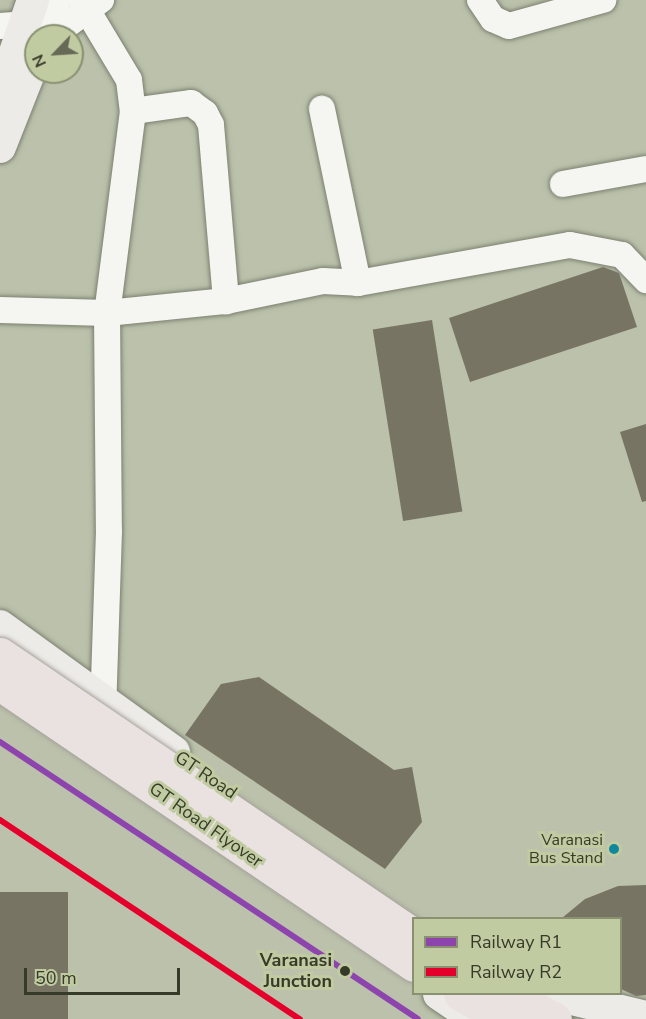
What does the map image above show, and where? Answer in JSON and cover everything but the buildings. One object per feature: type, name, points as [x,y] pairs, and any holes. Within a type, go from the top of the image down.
[{"type":"highway","name":"GT Road Flyover","points":[[0,654],[412,934]]},
{"type":"highway","name":"GT Road Flyover","points":[[0,684],[412,963]]},
{"type":"highway","points":[[463,995],[503,1019]]},
{"type":"highway","points":[[512,995],[555,1019]]},
{"type":"main road","points":[[0,96],[24,51]]},
{"type":"main road","points":[[0,147],[24,69]]},
{"type":"main road","name":"GT Road","points":[[0,626],[104,704],[415,917]]},
{"type":"main road","points":[[0,694],[102,769],[412,974]]},
{"type":"main road","points":[[442,995],[476,1019]]},
{"type":"main road","points":[[559,995],[646,1017]]},
{"type":"street","points":[[480,0],[493,19],[509,26],[603,0]]},
{"type":"street","points":[[44,24],[89,3],[129,80],[133,111],[107,313],[109,531],[102,769]]},
{"type":"street","points":[[133,111],[191,103],[205,112],[211,125],[226,301]]},
{"type":"street","points":[[322,109],[358,283]]},
{"type":"street","points":[[563,184],[646,169]]},
{"type":"street","points":[[0,310],[107,313],[226,301],[323,281],[358,283],[570,245],[598,247],[622,255],[646,280]]},
{"type":"railway","points":[[0,742],[418,1019]]},
{"type":"railway","points":[[0,820],[300,1019]]},
{"type":"rail line","name":"R1","points":[[0,742],[418,1019]]},
{"type":"rail line","name":"R2","points":[[0,820],[300,1019]]},
{"type":"place","name":"Varanasi Bus Stand","points":[[614,849]]},
{"type":"place","name":"Varanasi Junction","points":[[345,971]]}]
